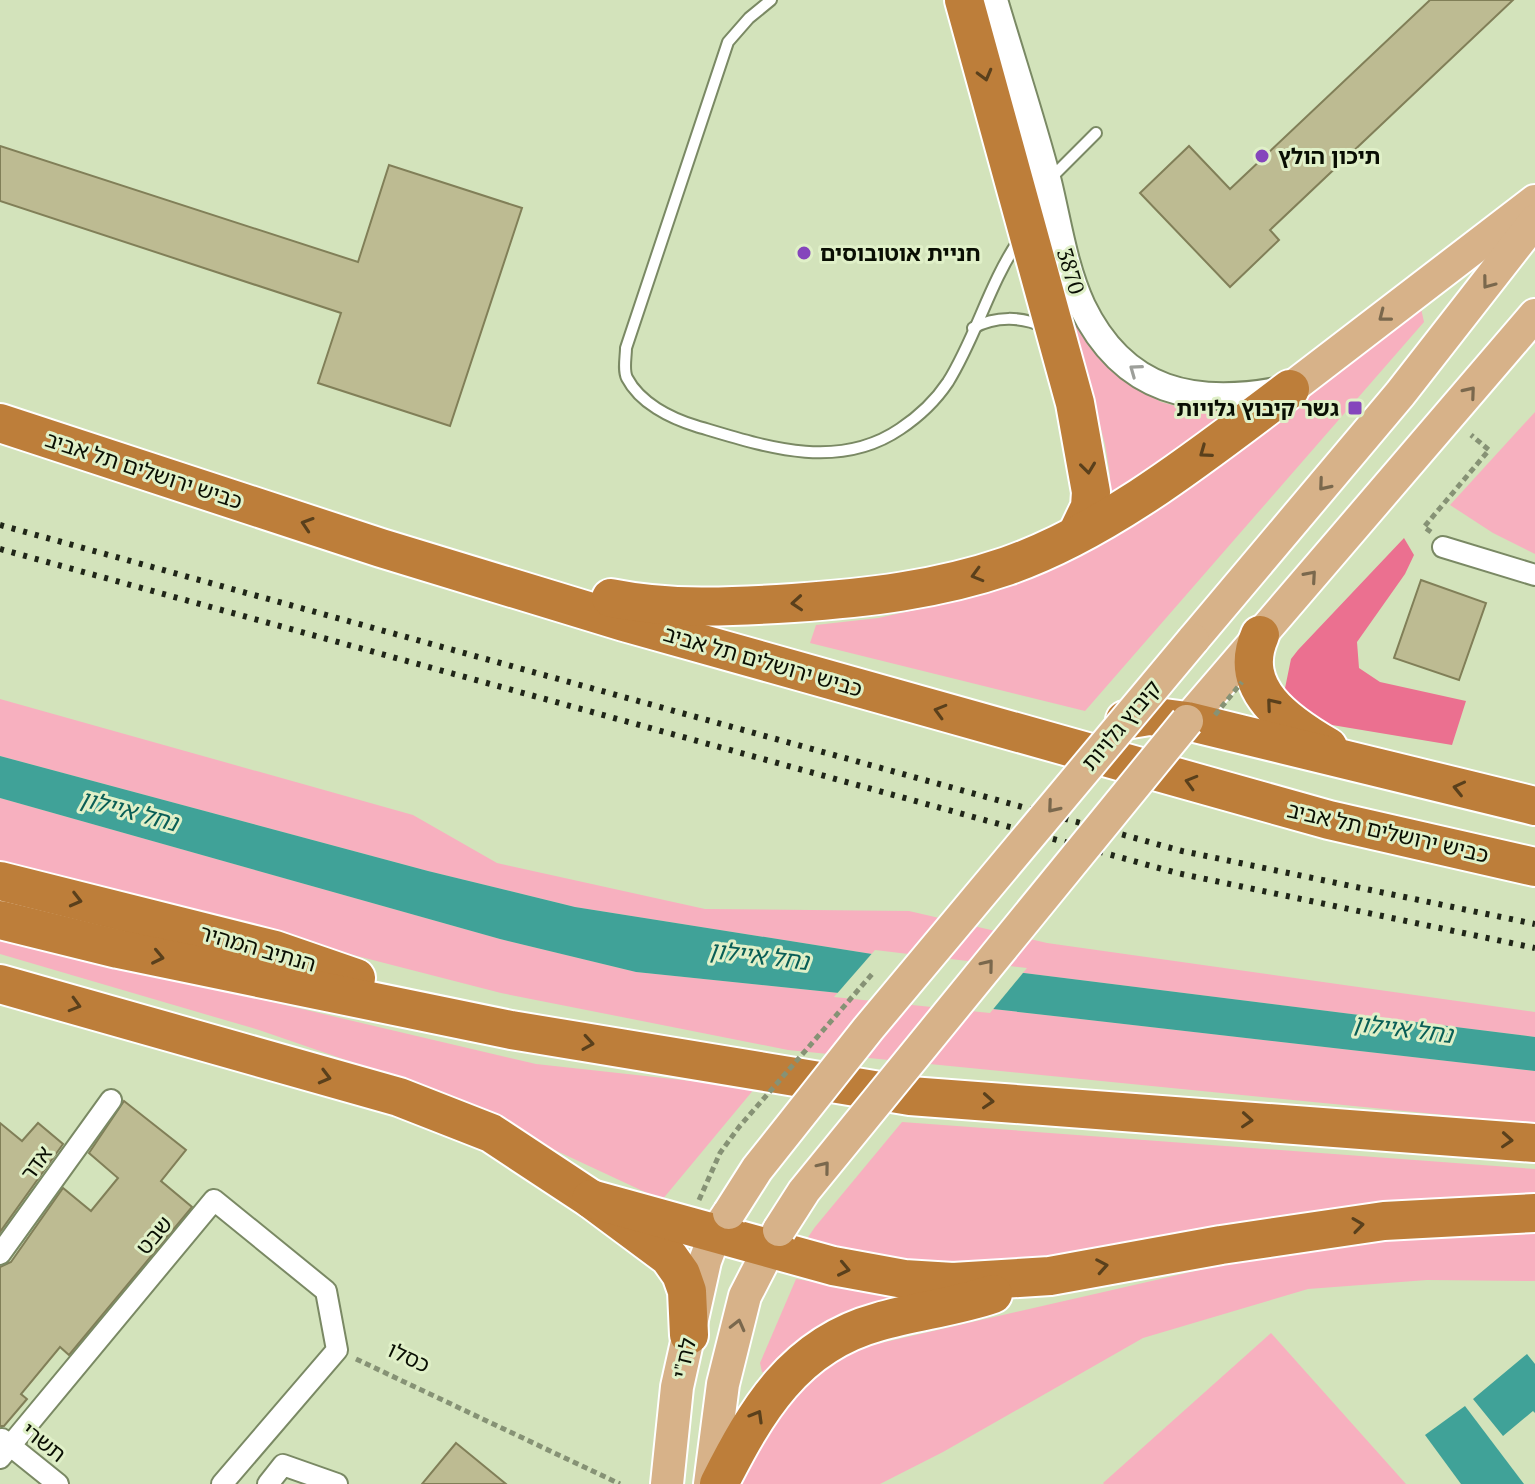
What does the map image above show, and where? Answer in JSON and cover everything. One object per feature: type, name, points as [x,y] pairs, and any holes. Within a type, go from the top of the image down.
[{"type":"highway","points":[[964,0],[1041,211],[1057,337],[1075,403],[1091,492],[1090,507],[1077,534]]},
{"type":"highway","points":[[381,548],[637,603],[697,607],[875,598],[922,589],[1010,565],[1077,534],[1172,476],[1290,389]]},
{"type":"highway","name":"כביש ירושלים תל אביב","points":[[0,423],[381,548],[639,626],[1304,813],[1535,867]]},
{"type":"highway","points":[[1260,635],[1253,655],[1253,669],[1265,696],[1292,724],[1358,764]]},
{"type":"highway","points":[[1125,720],[1149,716],[1203,725],[1535,806]]},
{"type":"highway","name":"הנתיב המהיר","points":[[0,881],[275,950],[511,1030]]},
{"type":"highway","points":[[0,920],[118,949],[511,1030],[910,1096],[1535,1143]]},
{"type":"highway","points":[[0,984],[399,1097],[491,1133],[591,1199],[669,1257],[681,1274],[687,1291],[689,1335]]},
{"type":"highway","points":[[591,1199],[722,1223],[774,1239],[844,1269],[904,1279],[953,1282],[1050,1276],[1221,1245],[1384,1221],[1535,1213]]},
{"type":"highway","points":[[719,1484],[763,1405],[781,1381],[839,1337],[876,1322],[970,1302],[1050,1276]]},
{"type":"main road","points":[[1290,389],[1535,201]]},
{"type":"main road","name":"קיבוץ גלויות","points":[[722,1223],[757,1169],[868,1029],[1400,394],[1535,221]]},
{"type":"main road","points":[[774,1239],[804,1191],[1203,725],[1229,670],[1535,315]]},
{"type":"main road","name":"לח\"י","points":[[667,1484],[677,1387],[705,1261],[722,1223]]},
{"type":"main road","name":"לח\"י","points":[[710,1484],[723,1384],[742,1310],[755,1273],[774,1239]]},
{"type":"street","name":"3870","points":[[994,0],[1041,211],[1066,259],[1082,306],[1105,341],[1134,372],[1173,391],[1208,398],[1244,398],[1290,389]]},
{"type":"street","points":[[1435,545],[1535,575]]},
{"type":"street","name":"אדר","points":[[0,1254],[111,1100]]},
{"type":"street","name":"שבט","points":[[3,1447],[214,1200],[326,1291],[337,1350]]},
{"type":"street","points":[[222,1484],[337,1350]]},
{"type":"street","points":[[261,1439],[283,1465],[337,1484]]},
{"type":"street","name":"תשרי","points":[[3,1447],[58,1484]]},
{"type":"street","points":[[268,1484],[283,1465]]},
{"type":"lane","points":[[771,0],[749,18],[728,42],[626,348],[626,376],[639,392],[661,412],[692,425],[793,452],[822,454],[860,449],[886,439],[911,422],[948,382],[1013,249],[1096,133]]},
{"type":"lane","points":[[973,328],[982,323],[1027,320],[1057,337]]},
{"type":"path","points":[[1435,545],[1434,534],[1424,527],[1489,450],[1461,427]]},
{"type":"path","name":"כסלו","points":[[337,1350],[620,1484]]},
{"type":"shaded area","points":[[1055,287],[1132,384],[1161,402],[1187,409],[1248,409],[1104,511],[1110,475],[1105,444],[1091,392]]},
{"type":"shaded area","points":[[1420,304],[1424,322],[1085,711],[810,643],[816,625],[878,618],[942,604],[1002,586]]},
{"type":"shaded area","points":[[1535,412],[1535,554],[1493,533],[1450,505]]},
{"type":"shaded area","points":[[1404,538],[1414,555],[1405,574],[1357,642],[1359,668],[1380,682],[1466,701],[1452,745],[1308,721],[1284,693],[1291,659]]},
{"type":"shaded area","points":[[0,699],[413,815],[497,863],[705,909],[909,911],[1047,943],[1535,1012],[1535,1037],[872,954],[575,907],[428,871],[0,756]]},
{"type":"shaded area","points":[[0,798],[500,939],[636,972],[1535,1071],[1535,1124],[788,1050],[501,993],[0,864]]},
{"type":"shaded area","points":[[0,938],[536,1064],[755,1088],[662,1200],[407,1081],[259,1030],[0,954]]},
{"type":"shaded area","points":[[902,1122],[1535,1169],[1535,1200],[1048,1265],[917,1266],[802,1246]]},
{"type":"shaded area","points":[[1535,1230],[1535,1281],[1427,1280],[1308,1289],[1143,1338],[943,1452],[880,1484],[728,1484],[786,1398],[846,1351],[1287,1250],[1465,1233]]},
{"type":"shaded area","points":[[796,1279],[904,1296],[769,1375],[762,1372],[760,1363]]},
{"type":"shaded area","points":[[1271,1333],[1406,1484],[1103,1483]]},
{"type":"water","name":"נחל איילון","points":[[0,756],[428,871],[575,907],[872,954],[1535,1037],[1535,1071],[636,972],[500,939],[0,798]]},
{"type":"water","points":[[1527,1354],[1535,1364],[1535,1413],[1533,1411],[1503,1436],[1473,1399]]},
{"type":"water","points":[[1465,1406],[1524,1484],[1461,1484],[1425,1435]]},
{"type":"pier","points":[[875,950],[1027,968],[990,1013],[834,997]]},
{"type":"building","points":[[1430,0],[1513,0],[1270,230],[1279,240],[1230,287],[1140,193],[1189,146],[1230,189]]},
{"type":"building","points":[[0,146],[358,262],[389,165],[522,208],[450,426],[318,383],[341,313],[0,201]]},
{"type":"building","points":[[1421,580],[1486,603],[1459,680],[1394,658]]},
{"type":"building","points":[[124,1101],[186,1150],[161,1181],[192,1207],[69,1355],[60,1347],[21,1394],[27,1399],[4,1426],[0,1426],[0,1267],[11,1262],[63,1188],[91,1211],[118,1178],[89,1153]]},
{"type":"building","points":[[0,1123],[22,1141],[38,1123],[63,1144],[0,1232]]},
{"type":"building","points":[[456,1443],[506,1484],[422,1484]]},
{"type":"railway","points":[[0,525],[1182,851],[1535,924]]},
{"type":"railway","points":[[0,549],[1177,873],[1535,948]]},
{"type":"place","name":"תיכון הולץ","points":[[1262,156]]},
{"type":"place","name":"חניית אוטובוסים","points":[[804,253]]},
{"type":"place","name":"גשר קיבוץ גלויות","points":[[1355,408]]}]
